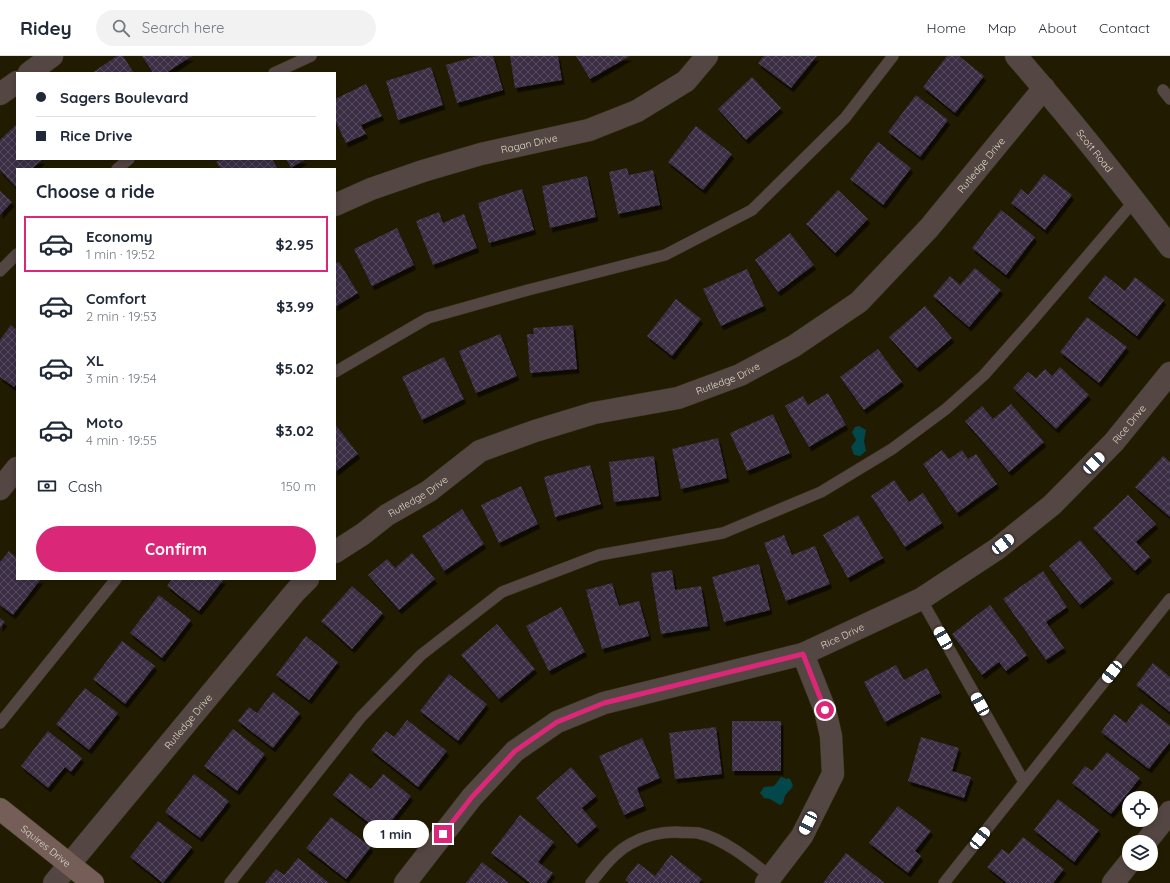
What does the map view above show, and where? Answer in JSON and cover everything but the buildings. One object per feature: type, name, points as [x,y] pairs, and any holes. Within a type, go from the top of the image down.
[{"type":"street","points":[[30,72],[52,56]]},
{"type":"street","name":"Ragan Drive","points":[[336,205],[371,189],[423,171],[481,154],[589,130],[637,111],[686,81],[707,56]]},
{"type":"street","name":"Scott Road","points":[[1016,56],[1135,200],[1170,247]]},
{"type":"street","points":[[0,94],[16,83]]},
{"type":"street","name":"Rutledge Drive","points":[[336,551],[363,534],[387,515],[429,491],[480,451],[535,431],[594,413],[678,398],[740,375],[794,346],[859,302],[929,228],[1044,88]]},
{"type":"street","name":"Rice Drive","points":[[405,883],[472,797],[515,751],[557,722],[604,703],[803,654],[920,599],[997,549],[1052,505],[1114,442],[1170,373]]},
{"type":"street","points":[[0,489],[16,469]]},
{"type":"street","name":"Rutledge Drive","points":[[54,883],[295,592],[307,580]]},
{"type":"street","points":[[769,880],[802,836],[833,774],[831,736],[825,710],[803,654]]},
{"type":"street","name":"Squires Drive","points":[[0,809],[93,883]]},
{"type":"street","points":[[1152,835],[1170,812]]},
{"type":"street","points":[[1113,883],[1123,871]]},
{"type":"lane","points":[[276,72],[311,56]]},
{"type":"lane","points":[[336,371],[428,318],[528,290],[665,255],[752,210],[845,118],[893,56]]},
{"type":"lane","points":[[118,168],[128,160]]},
{"type":"lane","points":[[230,883],[361,717],[421,655],[502,592],[599,555],[723,533],[821,492],[892,449],[946,409],[984,375],[1135,200]]},
{"type":"lane","points":[[0,271],[16,255]]},
{"type":"lane","points":[[0,723],[115,580]]},
{"type":"lane","points":[[920,599],[1024,782]]},
{"type":"lane","points":[[944,883],[1170,599]]},
{"type":"lane","points":[[591,883],[607,864],[629,844],[654,834],[673,832],[698,833],[713,838],[743,855],[769,880]]},
{"type":"water","points":[[859,426],[866,430],[864,441],[866,451],[860,456],[854,455],[851,447],[856,440],[852,432],[855,427]]},
{"type":"water","points":[[781,777],[787,779],[789,778],[793,786],[785,796],[783,803],[780,805],[770,799],[764,798],[760,793],[764,787],[774,786]]},
{"type":"route","points":[[443,834],[472,797],[515,751],[557,722],[604,703],[803,654],[825,710]]}]
